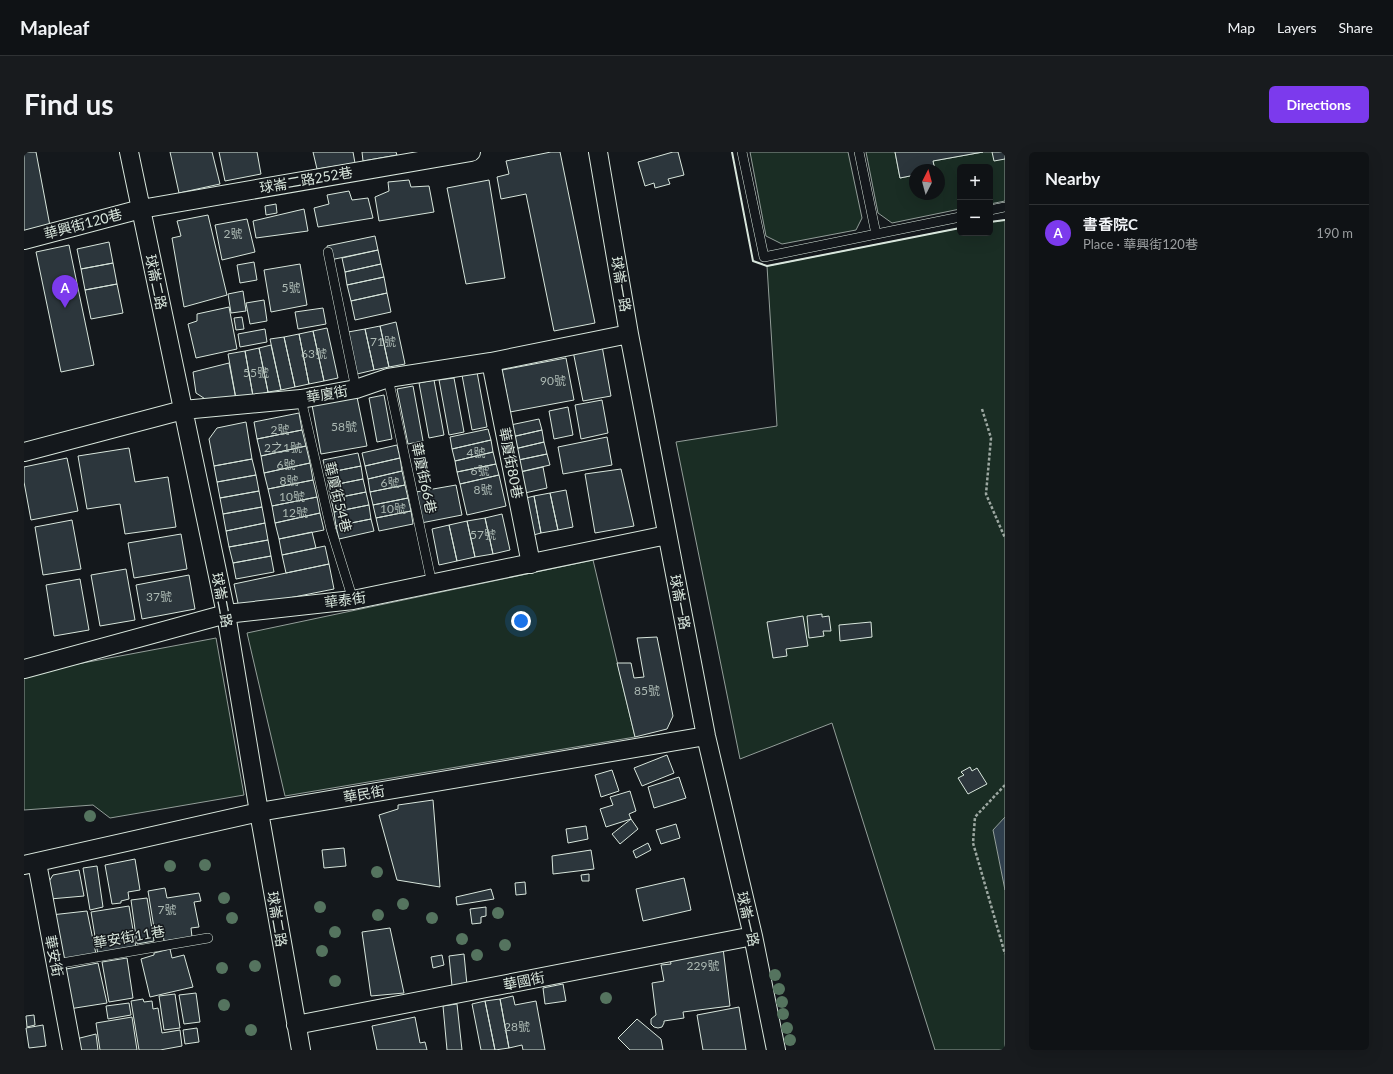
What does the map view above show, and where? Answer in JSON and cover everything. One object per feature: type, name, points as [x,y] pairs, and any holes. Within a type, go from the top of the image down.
[{"type":"street","name":"球崙二路","points":[[129,152],[226,614],[301,1050]]},
{"type":"street","name":"球崙二路252巷","points":[[141,209],[471,152]]},
{"type":"street","name":"球崙一路","points":[[598,152],[629,334],[706,736],[753,936],[776,1050]]},
{"type":"street","name":"華興街120巷","points":[[24,240],[141,209]]},
{"type":"street","name":"華廈街","points":[[24,452],[183,410],[300,399],[356,389],[388,378],[491,362],[629,334]]},
{"type":"street","name":"華廈街80巷","points":[[491,362],[531,564]]},
{"type":"street","name":"華泰街","points":[[24,669],[226,614],[353,600],[667,535]]},
{"type":"street","name":"華民街","points":[[30,864],[259,812],[706,736]]},
{"type":"street","name":"華安街","points":[[30,864],[56,964],[72,1050]]},
{"type":"street","name":"華國街","points":[[296,1025],[753,936]]},
{"type":"lane","points":[[742,152],[764,257],[957,218]]},
{"type":"lane","points":[[860,152],[876,234]]},
{"type":"lane","points":[[993,209],[1005,207]]},
{"type":"lane","points":[[328,252],[356,389]]},
{"type":"lane","name":"華廈街66巷","points":[[388,378],[432,584]]},
{"type":"lane","name":"華廈街54巷","points":[[300,399],[331,529],[353,600]]},
{"type":"lane","name":"華安街11巷","points":[[56,964],[208,938]]},
{"type":"path","points":[[982,409],[991,438],[986,494],[1005,538]]},
{"type":"path","points":[[1005,785],[975,817],[973,843],[1005,954]]},
{"type":"green space","points":[[750,152],[848,152],[862,218],[856,230],[782,244],[766,236]]},
{"type":"green space","points":[[866,152],[895,152],[900,178],[909,176],[909,200],[945,200],[945,164],[934,164],[933,161],[983,152],[992,152],[1005,159],[1005,201],[993,203],[993,164],[957,164],[957,210],[892,223],[878,213]]},
{"type":"green space","points":[[1005,220],[1005,1050],[935,1050],[832,723],[740,759],[676,442],[777,426],[767,266],[957,229],[957,236],[993,236],[993,222]]},
{"type":"green space","points":[[593,560],[635,737],[285,796],[247,633]]},
{"type":"green space","points":[[216,638],[244,795],[110,818],[93,805],[24,810],[24,674]]},
{"type":"water","points":[[1005,817],[1005,890],[993,830]]},
{"type":"building","points":[[24,152],[36,152],[50,226],[24,231]]},
{"type":"building","points":[[170,152],[212,152],[220,184],[179,193]]},
{"type":"building","points":[[219,152],[257,152],[261,174],[225,181]]},
{"type":"building","points":[[313,152],[353,152],[355,163],[317,169]]},
{"type":"building","points":[[362,152],[396,152],[397,155],[363,161]]},
{"type":"building","points":[[551,152],[560,152],[595,323],[554,331],[526,194],[501,199],[497,177],[509,174],[506,161]]},
{"type":"building","points":[[673,152],[678,152],[684,175],[668,179],[670,184],[655,188],[654,183],[645,186],[638,162]]},
{"type":"building","points":[[895,152],[983,152],[933,161],[934,164],[909,164],[909,176],[900,178]]},
{"type":"building","points":[[992,152],[1005,152],[1005,159],[994,161]]},
{"type":"building","points":[[409,180],[411,187],[429,186],[434,212],[379,221],[375,197],[389,191],[388,182]]},
{"type":"building","points":[[489,180],[505,278],[466,284],[447,188]]},
{"type":"building","points":[[349,191],[352,200],[368,198],[373,218],[318,227],[314,208],[329,204],[327,195]]},
{"type":"building","points":[[276,204],[277,213],[266,215],[265,206]]},
{"type":"building","points":[[304,209],[308,231],[256,238],[253,221]]},
{"type":"building","points":[[208,215],[227,295],[184,307],[172,238],[181,236],[177,221]]},
{"type":"building","points":[[247,219],[255,252],[222,260],[215,225]]},
{"type":"building","points":[[375,236],[378,250],[330,260],[327,246]]},
{"type":"building","points":[[109,242],[113,263],[81,269],[77,249]]},
{"type":"building","points":[[69,245],[94,365],[61,372],[36,252]]},
{"type":"building","points":[[378,250],[381,264],[345,272],[342,258]]},
{"type":"building","points":[[254,262],[257,280],[240,283],[237,265]]},
{"type":"building","points":[[113,263],[117,284],[85,290],[81,269]]},
{"type":"building","points":[[300,264],[307,305],[271,312],[264,270]]},
{"type":"building","points":[[381,264],[384,277],[347,285],[345,272]]},
{"type":"building","points":[[384,277],[387,293],[351,301],[347,285]]},
{"type":"building","points":[[117,284],[123,313],[91,319],[85,290]]},
{"type":"building","points":[[243,291],[246,311],[231,313],[228,294]]},
{"type":"building","points":[[387,293],[391,312],[355,320],[351,301]]},
{"type":"building","points":[[264,300],[267,321],[250,324],[246,303]]},
{"type":"building","points":[[229,307],[237,349],[196,358],[188,324],[197,321],[197,314]]},
{"type":"building","points":[[323,308],[326,324],[298,329],[295,312]]},
{"type":"building","points":[[242,317],[244,329],[236,330],[234,318]]},
{"type":"building","points":[[396,322],[405,364],[389,367],[380,326]]},
{"type":"building","points":[[380,326],[389,367],[374,370],[365,329]]},
{"type":"building","points":[[327,328],[338,378],[324,381],[313,331]]},
{"type":"building","points":[[265,329],[267,342],[240,347],[238,334]]},
{"type":"building","points":[[365,329],[374,370],[357,374],[348,332]]},
{"type":"building","points":[[313,331],[324,381],[309,384],[299,334]]},
{"type":"building","points":[[299,334],[309,384],[295,387],[284,337]]},
{"type":"building","points":[[284,337],[295,387],[281,390],[270,339]]},
{"type":"building","points":[[271,345],[281,390],[268,392],[259,348]]},
{"type":"building","points":[[602,346],[611,396],[583,401],[573,351]]},
{"type":"building","points":[[259,348],[268,392],[253,396],[245,351]]},
{"type":"building","points":[[245,351],[253,396],[236,399],[228,354]]},
{"type":"building","points":[[566,358],[574,400],[510,412],[502,370]]},
{"type":"building","points":[[229,363],[236,399],[213,404],[196,393],[193,372]]},
{"type":"building","points":[[477,372],[487,427],[472,430],[462,375]]},
{"type":"building","points":[[454,378],[464,432],[449,435],[439,380]]},
{"type":"building","points":[[434,380],[444,435],[429,438],[419,383]]},
{"type":"building","points":[[413,386],[423,441],[408,444],[397,389]]},
{"type":"building","points":[[384,395],[392,439],[377,442],[369,398]]},
{"type":"building","points":[[357,397],[367,446],[321,454],[312,405]]},
{"type":"building","points":[[602,400],[608,433],[581,439],[575,405]]},
{"type":"building","points":[[568,407],[573,435],[554,439],[549,411]]},
{"type":"building","points":[[299,413],[302,430],[257,439],[254,422]]},
{"type":"building","points":[[539,419],[542,430],[503,439],[501,427]]},
{"type":"building","points":[[246,422],[252,459],[214,466],[209,439],[217,428]]},
{"type":"building","points":[[488,429],[491,440],[452,449],[450,437]]},
{"type":"building","points":[[302,430],[306,446],[261,456],[257,439]]},
{"type":"building","points":[[542,430],[544,442],[506,451],[503,439]]},
{"type":"building","points":[[607,437],[612,465],[563,474],[558,447]]},
{"type":"building","points":[[491,440],[493,452],[455,461],[452,449]]},
{"type":"building","points":[[544,442],[547,454],[509,462],[506,451]]},
{"type":"building","points":[[397,445],[400,458],[365,466],[362,453]]},
{"type":"building","points":[[306,446],[310,463],[264,473],[261,456]]},
{"type":"building","points":[[129,448],[135,482],[168,477],[176,527],[125,534],[120,504],[87,509],[78,456]]},
{"type":"building","points":[[493,452],[496,464],[457,472],[455,461]]},
{"type":"building","points":[[358,453],[361,466],[326,473],[323,460]]},
{"type":"building","points":[[547,454],[550,465],[511,474],[509,462]]},
{"type":"building","points":[[67,458],[78,511],[31,520],[24,482],[24,467]]},
{"type":"building","points":[[400,458],[402,471],[368,479],[365,466]]},
{"type":"building","points":[[252,459],[256,475],[217,482],[214,466]]},
{"type":"building","points":[[310,463],[313,480],[268,489],[264,473]]},
{"type":"building","points":[[496,464],[499,475],[460,484],[457,472]]},
{"type":"building","points":[[361,466],[363,479],[328,486],[326,473]]},
{"type":"building","points":[[543,467],[547,488],[516,495],[511,474]]},
{"type":"building","points":[[621,469],[634,526],[595,533],[585,474]]},
{"type":"building","points":[[402,471],[405,485],[370,492],[368,479]]},
{"type":"building","points":[[256,475],[259,491],[220,498],[217,482]]},
{"type":"building","points":[[499,475],[506,506],[467,515],[460,484]]},
{"type":"building","points":[[363,479],[366,492],[331,499],[328,486]]},
{"type":"building","points":[[313,480],[317,497],[272,506],[268,489]]},
{"type":"building","points":[[405,485],[408,498],[373,505],[370,492]]},
{"type":"building","points":[[456,485],[462,515],[421,523],[416,492]]},
{"type":"building","points":[[566,490],[573,527],[558,530],[550,493]]},
{"type":"building","points":[[259,491],[262,507],[223,514],[220,498]]},
{"type":"building","points":[[366,492],[369,505],[334,512],[331,499]]},
{"type":"building","points":[[550,493],[558,530],[541,533],[534,496]]},
{"type":"building","points":[[534,496],[541,533],[526,537],[518,500]]},
{"type":"building","points":[[317,497],[320,513],[275,523],[272,506]]},
{"type":"building","points":[[408,498],[411,511],[376,518],[373,505]]},
{"type":"building","points":[[369,505],[371,519],[336,526],[334,512]]},
{"type":"building","points":[[262,507],[265,523],[226,531],[223,514]]},
{"type":"building","points":[[411,511],[413,524],[379,531],[376,518]]},
{"type":"building","points":[[320,513],[324,530],[279,539],[275,523]]},
{"type":"building","points":[[502,514],[510,550],[493,554],[485,518]]},
{"type":"building","points":[[485,518],[493,554],[475,557],[467,521]]},
{"type":"building","points":[[371,519],[374,531],[339,539],[336,526]]},
{"type":"building","points":[[72,520],[81,569],[43,575],[35,527]]},
{"type":"building","points":[[467,521],[475,557],[457,561],[449,525]]},
{"type":"building","points":[[265,523],[268,540],[229,547],[226,531]]},
{"type":"building","points":[[449,525],[457,561],[439,565],[432,529]]},
{"type":"building","points":[[312,532],[316,548],[282,555],[279,539]]},
{"type":"building","points":[[181,534],[187,569],[134,578],[128,543]]},
{"type":"building","points":[[268,540],[271,556],[233,563],[229,547]]},
{"type":"building","points":[[325,546],[329,564],[286,573],[282,555]]},
{"type":"building","points":[[271,556],[274,572],[236,579],[233,563]]},
{"type":"building","points":[[329,564],[334,589],[239,608],[234,584]]},
{"type":"building","points":[[126,569],[135,620],[100,626],[91,575]]},
{"type":"building","points":[[189,575],[195,609],[142,619],[136,585]]},
{"type":"building","points":[[80,579],[89,630],[54,636],[46,585]]},
{"type":"building","points":[[822,614],[822,617],[829,616],[831,631],[823,631],[824,636],[809,638],[807,616]]},
{"type":"building","points":[[803,616],[808,646],[786,649],[787,656],[773,658],[767,622]]},
{"type":"building","points":[[871,622],[872,637],[840,641],[839,625]]},
{"type":"building","points":[[657,637],[673,716],[667,729],[635,737],[617,663],[631,663],[634,678],[644,677],[637,638]]},
{"type":"building","points":[[667,755],[674,773],[642,786],[634,768]]},
{"type":"building","points":[[970,767],[972,771],[977,768],[987,784],[968,794],[958,778],[964,775],[961,772]]},
{"type":"building","points":[[612,770],[619,791],[601,797],[595,775]]},
{"type":"building","points":[[679,777],[686,798],[654,808],[648,787]]},
{"type":"building","points":[[630,791],[636,811],[629,814],[631,819],[606,827],[600,809],[613,805],[610,797]]},
{"type":"building","points":[[433,800],[440,887],[397,880],[379,815],[398,809],[398,805]]},
{"type":"building","points":[[631,819],[638,829],[620,844],[612,834]]},
{"type":"building","points":[[676,824],[680,838],[661,844],[656,830]]},
{"type":"building","points":[[586,826],[588,839],[568,843],[566,829]]},
{"type":"building","points":[[648,843],[651,850],[636,858],[633,851]]},
{"type":"building","points":[[344,848],[346,866],[324,868],[322,850]]},
{"type":"building","points":[[591,850],[594,869],[553,874],[552,856]]},
{"type":"building","points":[[135,859],[140,890],[128,892],[129,899],[121,901],[121,903],[112,904],[105,865]]},
{"type":"building","points":[[97,866],[103,907],[90,910],[83,868]]},
{"type":"building","points":[[79,870],[84,896],[50,899],[48,883],[53,875]]},
{"type":"building","points":[[589,874],[589,881],[582,881],[581,875]]},
{"type":"building","points":[[684,878],[691,910],[643,921],[636,889]]},
{"type":"building","points":[[525,882],[526,894],[516,895],[515,883]]},
{"type":"building","points":[[165,888],[167,898],[199,893],[201,901],[194,902],[199,927],[191,928],[192,937],[164,941],[163,933],[155,934],[148,891]]},
{"type":"building","points":[[491,889],[494,899],[457,905],[456,897]]},
{"type":"building","points":[[147,898],[154,941],[137,944],[131,900]]},
{"type":"building","points":[[129,906],[136,948],[98,955],[91,912]]},
{"type":"building","points":[[486,907],[486,916],[481,917],[481,923],[472,924],[470,909]]},
{"type":"building","points":[[87,911],[96,954],[63,960],[51,915]]},
{"type":"building","points":[[390,928],[404,993],[371,996],[362,932]]},
{"type":"building","points":[[723,948],[730,1006],[683,1012],[684,1018],[664,1021],[662,1027],[654,1027],[651,1024],[651,1019],[656,1015],[652,983],[664,981],[661,965],[671,964],[669,954]]},
{"type":"building","points":[[170,949],[172,958],[184,955],[193,987],[150,997],[141,959],[154,955],[154,953]]},
{"type":"building","points":[[464,954],[467,985],[452,986],[449,956]]},
{"type":"building","points":[[442,955],[444,965],[433,968],[431,957]]},
{"type":"building","points":[[127,958],[133,998],[109,1002],[102,962]]},
{"type":"building","points":[[98,963],[107,1003],[69,1009],[61,970]]},
{"type":"building","points":[[563,984],[566,1001],[545,1004],[543,988]]},
{"type":"building","points":[[196,993],[200,1022],[184,1024],[179,995]]},
{"type":"building","points":[[175,994],[180,1028],[164,1030],[159,996]]},
{"type":"building","points":[[513,996],[515,1005],[536,1001],[545,1050],[523,1050],[522,1045],[509,1048],[500,999]]},
{"type":"building","points":[[143,999],[144,1002],[152,1001],[153,1009],[158,1008],[162,1033],[180,1030],[182,1046],[160,1050],[139,1050],[131,1001]]},
{"type":"building","points":[[500,999],[509,1048],[495,1050],[485,1001]]},
{"type":"building","points":[[485,1001],[495,1050],[481,1050],[472,1004]]},
{"type":"building","points":[[129,1003],[131,1015],[108,1019],[106,1006]]},
{"type":"building","points":[[457,1004],[462,1050],[447,1050],[443,1006]]},
{"type":"building","points":[[739,1007],[746,1050],[703,1050],[697,1015]]},
{"type":"building","points":[[34,1015],[35,1025],[27,1027],[26,1016]]},
{"type":"building","points":[[132,1017],[137,1050],[100,1050],[96,1023]]},
{"type":"building","points":[[415,1017],[420,1043],[425,1042],[427,1050],[377,1050],[372,1026]]},
{"type":"building","points":[[637,1019],[661,1039],[663,1050],[630,1050],[618,1038]]},
{"type":"building","points":[[43,1025],[46,1046],[29,1048],[26,1028]]},
{"type":"building","points":[[197,1028],[199,1042],[185,1044],[183,1030]]},
{"type":"building","points":[[96,1034],[98,1050],[77,1050],[76,1039]]},
{"type":"wall","points":[[732,152],[753,261],[767,266],[957,229]]},
{"type":"wall","points":[[993,222],[1005,220]]},
{"type":"place","name":"書香院C","points":[[65,308]]}]
